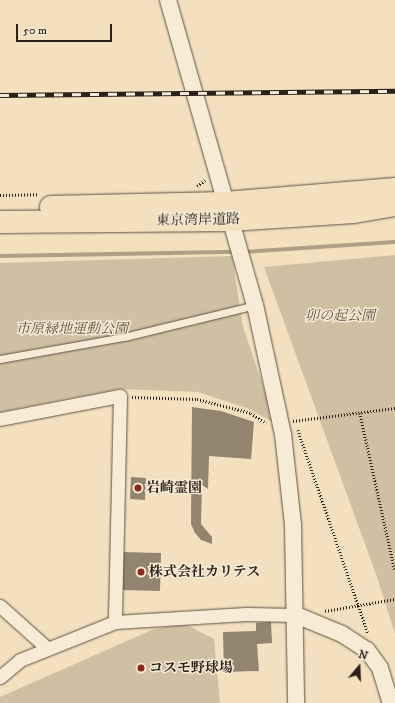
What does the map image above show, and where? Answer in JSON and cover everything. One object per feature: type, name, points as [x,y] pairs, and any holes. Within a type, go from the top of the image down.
[{"type":"highway","name":"東京湾岸道路","points":[[0,222],[227,211],[395,189]]},
{"type":"highway","name":"東京湾岸道路","points":[[0,207],[354,212],[395,205]]},
{"type":"street","points":[[168,0],[255,305],[286,425],[293,525],[296,615],[296,703]]},
{"type":"street","points":[[0,419],[120,396],[115,622]]},
{"type":"street","points":[[0,606],[47,648]]},
{"type":"street","points":[[0,677],[20,660],[115,622],[246,614],[296,615],[342,634],[367,650],[380,668],[391,703]]},
{"type":"lane","points":[[0,359],[124,337],[255,305]]},
{"type":"path","points":[[194,188],[206,179],[204,172]]},
{"type":"path","points":[[0,195],[47,194]]},
{"type":"path","points":[[120,396],[197,399],[251,413],[286,425],[395,408]]},
{"type":"path","points":[[360,413],[395,570]]},
{"type":"path","points":[[286,425],[359,607],[371,641]]},
{"type":"path","points":[[296,615],[359,607],[395,599]]},
{"type":"green space","name":"卯の起公園","points":[[395,255],[395,634],[377,577],[264,267]]},
{"type":"green space","name":"市原緑地運動公園","points":[[232,256],[243,327],[276,424],[247,408],[198,392],[119,389],[0,412],[0,263]]},
{"type":"green space","name":"コスモ野球場","points":[[185,624],[214,639],[220,703],[0,703],[0,697],[154,629]]},
{"type":"building","points":[[192,407],[221,411],[254,422],[251,459],[209,456],[208,489],[202,485],[201,524],[212,537],[212,544],[201,540],[195,533],[191,524]]},
{"type":"building","name":"岩崎霊園","points":[[131,477],[146,478],[145,500],[130,499]]},
{"type":"building","name":"株式会社カリテス","points":[[121,552],[161,553],[160,591],[120,590]]},
{"type":"building","points":[[271,622],[272,643],[257,644],[259,671],[224,672],[223,632],[256,631],[256,623]]},
{"type":"waterway","points":[[244,252],[395,242]]},
{"type":"waterway","points":[[0,256],[237,252]]},
{"type":"railway","points":[[0,95],[395,91]]},
{"type":"place","name":"岩崎霊園","points":[[138,488]]},
{"type":"place","name":"株式会社カリテス","points":[[141,572]]},
{"type":"place","name":"コスモ野球場","points":[[141,668]]}]
